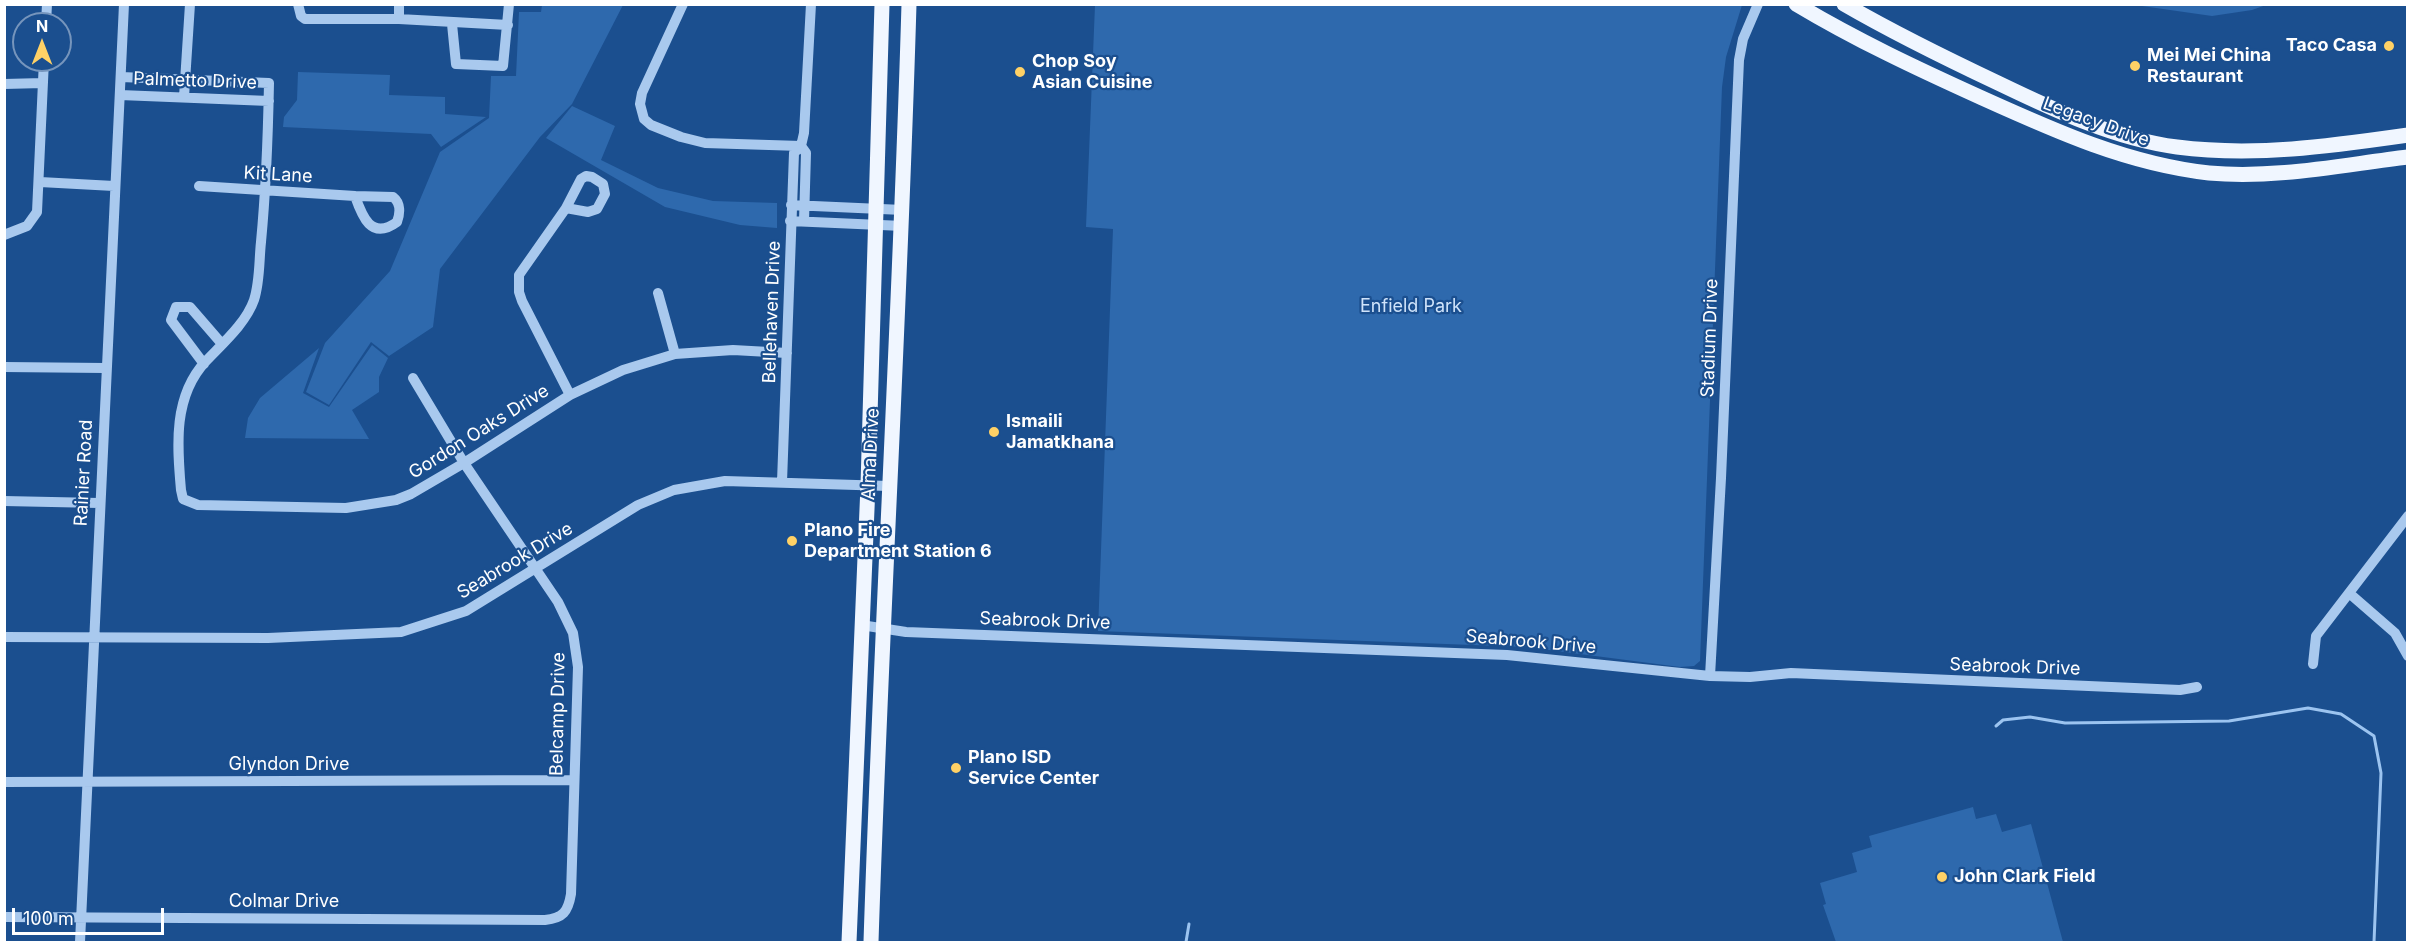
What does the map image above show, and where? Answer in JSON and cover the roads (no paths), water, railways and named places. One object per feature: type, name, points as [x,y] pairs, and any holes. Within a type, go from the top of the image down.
[{"type":"main road","name":"Alma Drive","points":[[849,942],[868,485],[882,4]]},
{"type":"main road","name":"Alma Drive","points":[[871,942],[889,486],[903,226],[909,4]]},
{"type":"main road","name":"Legacy Drive","points":[[1796,4],[1855,39],[2024,117],[2113,152],[2187,170],[2237,174],[2274,174],[2408,157]]},
{"type":"main road","name":"Legacy Drive","points":[[1844,4],[1902,38],[2034,101],[2127,136],[2192,149],[2269,152],[2408,135]]},
{"type":"main road","points":[[880,84],[907,83]]},
{"type":"main road","points":[[2024,117],[2034,101]]},
{"type":"main road","points":[[2187,170],[2192,149]]},
{"type":"main road","points":[[852,868],[873,867]]},
{"type":"street","name":"Rainier Road","points":[[80,942],[105,368],[124,4]]},
{"type":"street","points":[[183,97],[190,4]]},
{"type":"street","points":[[298,4],[301,16],[305,19],[399,19],[452,24],[508,25]]},
{"type":"street","points":[[399,4],[399,19]]},
{"type":"street","points":[[452,24],[456,64],[503,66],[509,4]]},
{"type":"street","points":[[683,4],[642,93],[641,114],[651,125],[681,137],[705,143],[801,146]]},
{"type":"street","name":"Bellehaven Drive","points":[[804,221],[806,153],[801,146],[811,4]]},
{"type":"street","name":"Stadium Drive","points":[[1710,676],[1739,60],[1743,39],[1758,4]]},
{"type":"street","points":[[4,235],[19,231],[34,218],[37,212],[43,72]]},
{"type":"street","name":"Palmetto Drive","points":[[120,95],[269,100],[269,83],[121,77]]},
{"type":"street","points":[[4,84],[42,83]]},
{"type":"street","points":[[222,344],[190,307],[176,308],[171,320],[204,364],[222,344],[249,310],[257,291],[266,191],[269,100]]},
{"type":"street","name":"Bellehaven Drive","points":[[782,482],[790,221],[794,153],[801,146]]},
{"type":"street","points":[[39,182],[114,186]]},
{"type":"street","name":"Kit Lane","points":[[199,186],[355,196]]},
{"type":"street","points":[[791,205],[903,210]]},
{"type":"street","points":[[566,208],[519,275],[518,284],[522,301],[570,395]]},
{"type":"street","points":[[790,221],[903,226]]},
{"type":"street","points":[[658,293],[675,354]]},
{"type":"street","name":"Gordon Oaks Drive","points":[[204,364],[191,381],[177,432],[183,499],[198,505],[364,506],[411,494],[570,395],[623,370],[675,354],[733,350],[787,353]]},
{"type":"street","points":[[4,367],[105,368]]},
{"type":"street","name":"Belcamp Drive","points":[[413,378],[464,463],[537,568],[567,618],[576,647],[578,667],[571,894],[568,907],[563,915]]},
{"type":"street","name":"Seabrook Drive","points":[[4,637],[268,638],[401,632],[466,611],[638,505],[659,495],[715,482],[889,486]]},
{"type":"street","points":[[4,501],[99,503]]},
{"type":"street","points":[[2313,664],[2316,636],[2408,516]]},
{"type":"street","points":[[2349,593],[2395,633],[2408,656]]},
{"type":"street","name":"Seabrook Drive","points":[[861,624],[906,632],[1507,655],[1710,676],[1750,677],[1791,673],[2025,685],[2180,690],[2197,687]]},
{"type":"street","name":"Glyndon Drive","points":[[4,782],[574,780]]},
{"type":"street","name":"Colmar Drive","points":[[4,917],[545,920],[563,915]]},
{"type":"waterway","points":[[1996,726],[2003,720],[2030,717],[2065,723],[2229,721],[2308,708],[2341,714],[2374,736],[2381,773],[2374,942]]},
{"type":"waterway","points":[[1186,942],[1189,924]]},
{"type":"place","name":"Taco Casa","points":[[2389,46]]},
{"type":"place","name":"Mei Mei China Restaurant","points":[[2135,66]]},
{"type":"place","name":"Chop Soy Asian Cuisine","points":[[1020,72]]},
{"type":"place","name":"Ismaili Jamatkhana","points":[[994,432]]},
{"type":"place","name":"Plano Fire Department Station 6","points":[[792,541]]},
{"type":"place","name":"Plano ISD Service Center","points":[[956,768]]},
{"type":"place","name":"John Clark Field","points":[[1942,877]]},
{"type":"park label","name":"Enfield Park","points":[[1411,307]]}]
